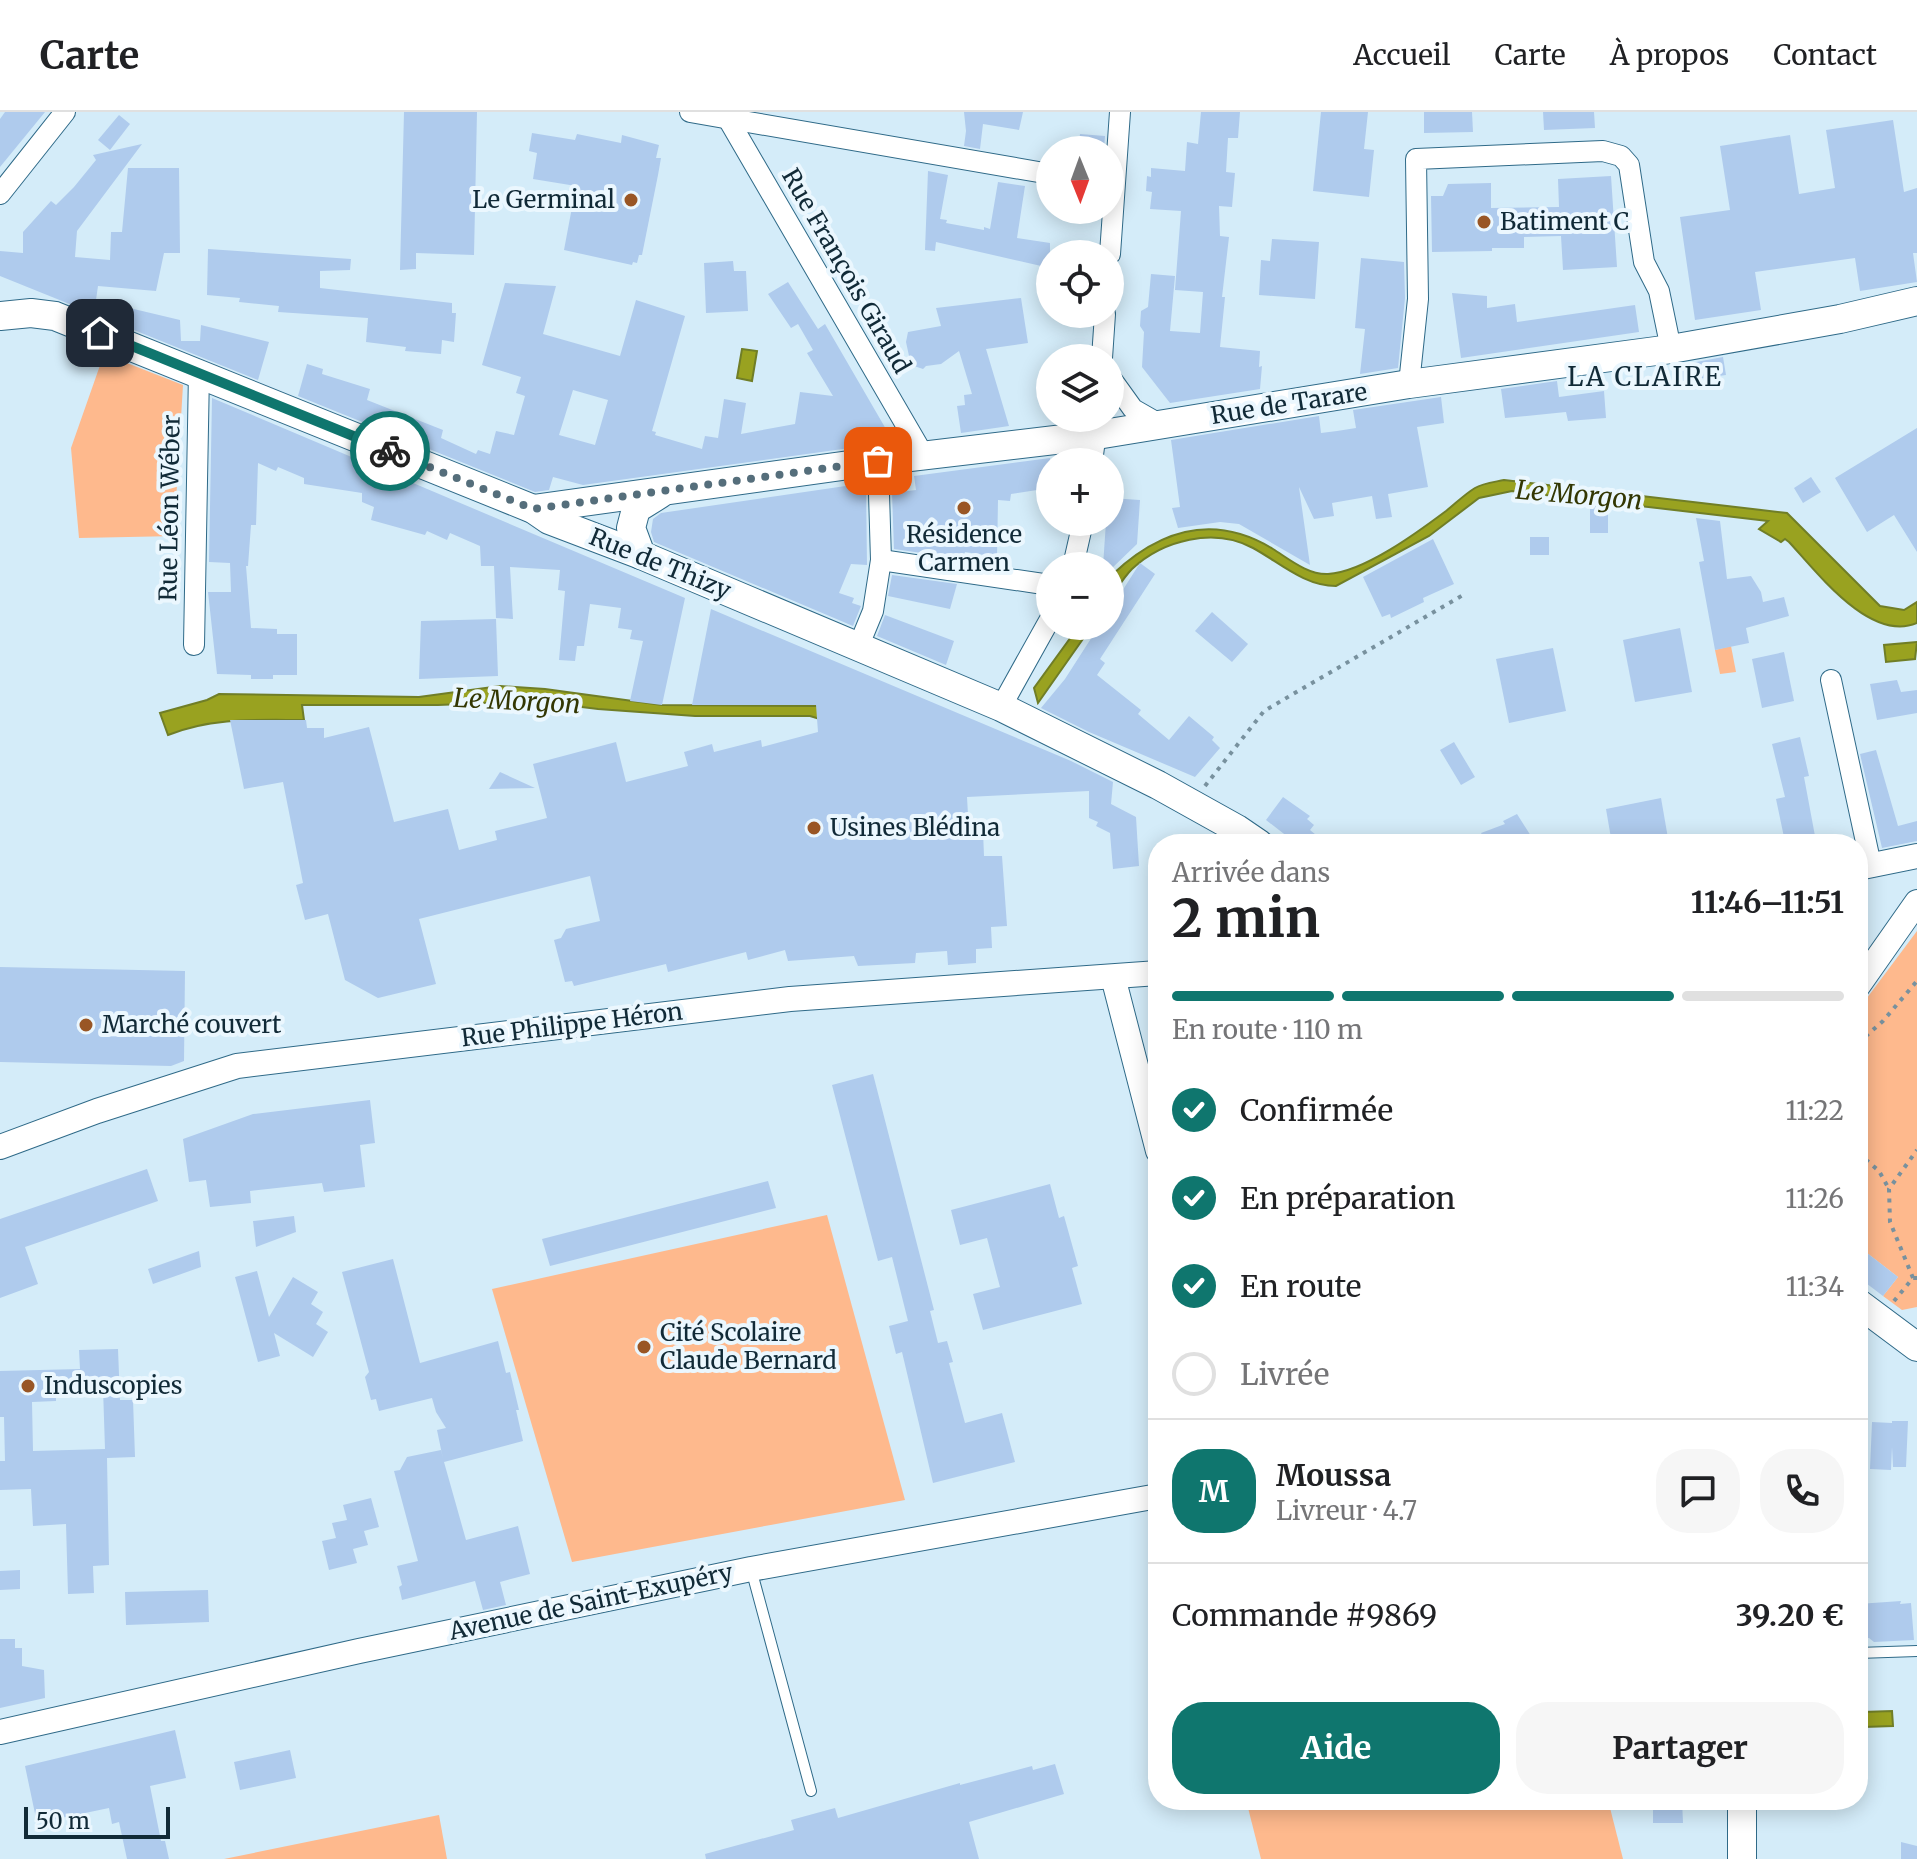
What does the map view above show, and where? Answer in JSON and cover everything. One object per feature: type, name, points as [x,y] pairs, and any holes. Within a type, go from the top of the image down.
[{"type":"main road","name":"Rue de Tarare","points":[[533,509],[660,494],[878,461],[1096,438],[1409,384],[1671,349],[1840,319],[1917,301]]},
{"type":"main road","name":"Rue de Thizy","points":[[0,316],[31,313],[55,316],[533,509],[549,520],[859,645],[1001,707],[1191,803],[1242,834]]},
{"type":"main road","points":[[641,555],[631,528],[636,509],[660,494]]},
{"type":"main road","points":[[1878,1314],[1917,1347]]},
{"type":"main road","points":[[1742,1810],[1742,1859]]},
{"type":"street","points":[[0,194],[65,112]]},
{"type":"street","points":[[690,112],[726,115],[1036,171]]},
{"type":"street","points":[[1117,136],[1120,112]]},
{"type":"street","name":"Rue François Giraud","points":[[726,115],[924,456]]},
{"type":"street","points":[[1409,384],[1418,299],[1416,159],[1603,151],[1621,156],[1629,165],[1644,262],[1659,291],[1671,349]]},
{"type":"street","name":"Rue Léon Wéber","points":[[194,645],[199,372]]},
{"type":"street","points":[[1124,396],[1133,409],[1161,425]]},
{"type":"street","points":[[859,645],[873,611],[881,560],[878,461]]},
{"type":"street","points":[[881,560],[1036,583]]},
{"type":"street","points":[[1001,707],[1038,640]]},
{"type":"street","points":[[1831,680],[1858,834]]},
{"type":"street","points":[[1868,865],[1917,856]]},
{"type":"street","points":[[1868,972],[1917,902]]},
{"type":"street","name":"Rue Philippe Héron","points":[[0,1147],[97,1111],[237,1066],[790,999],[1148,975]]},
{"type":"street","points":[[1113,977],[1148,1112]]},
{"type":"street","name":"Avenue de Saint-Exupéry","points":[[0,1730],[751,1569],[1148,1498]]},
{"type":"lane","points":[[751,1569],[811,1791]]},
{"type":"lane","points":[[1868,1653],[1917,1651]]},
{"type":"path","points":[[1191,803],[1264,711],[1463,595]]},
{"type":"path","points":[[1868,1034],[1917,981]]},
{"type":"path","points":[[1889,1189],[1917,1150]]},
{"type":"path","points":[[1868,1162],[1879,1171],[1889,1189],[1890,1222],[1915,1278],[1878,1314]]},
{"type":"shaded area","points":[[104,354],[183,385],[177,536],[79,538],[71,448]]},
{"type":"shaded area","points":[[1731,646],[1736,672],[1720,674],[1715,650]]},
{"type":"shaded area","points":[[1917,931],[1917,1307],[1902,1310],[1883,1296],[1898,1277],[1868,1254],[1868,997]]},
{"type":"shaded area","points":[[827,1215],[905,1500],[572,1562],[492,1289]]},
{"type":"shaded area","points":[[1249,1810],[1611,1810],[1623,1859],[1261,1859]]},
{"type":"shaded area","points":[[439,1815],[447,1859],[224,1859]]},
{"type":"water","points":[[742,349],[757,351],[752,381],[737,378]]},
{"type":"water","name":"Le Morgon","points":[[1504,480],[1787,513],[1880,606],[1904,610],[1917,602],[1917,623],[1899,626],[1881,623],[1863,614],[1829,586],[1789,542],[1785,539],[1781,542],[1759,529],[1768,521],[1512,491],[1479,498],[1429,536],[1336,586],[1303,578],[1253,548],[1222,538],[1174,544],[1144,559],[1124,579],[1124,565],[1150,546],[1189,531],[1209,529],[1230,531],[1251,538],[1292,562],[1321,574],[1342,572],[1390,550],[1475,488]]},
{"type":"water","points":[[1069,640],[1082,640],[1038,703],[1034,688]]},
{"type":"water","points":[[1917,642],[1915,659],[1886,662],[1884,645]]},
{"type":"water","name":"Le Morgon","points":[[500,686],[662,705],[817,706],[830,722],[810,716],[695,716],[533,701],[302,705],[304,720],[218,722],[168,735],[160,713],[219,694],[419,697]]},
{"type":"water","points":[[1892,1711],[1893,1726],[1868,1727],[1868,1712]]},
{"type":"building","points":[[5,112],[45,112],[0,167],[0,119]]},
{"type":"building","points":[[404,112],[477,112],[474,255],[416,253],[416,269],[400,270]]},
{"type":"building","points":[[964,112],[1023,112],[1019,130],[983,124],[980,149],[964,146]]},
{"type":"building","points":[[1201,112],[1240,112],[1238,138],[1228,138],[1226,172],[1235,173],[1232,207],[1219,206],[1220,236],[1229,237],[1220,347],[1260,351],[1260,389],[1170,403],[1142,367],[1144,332],[1140,326],[1141,311],[1148,307],[1151,274],[1175,276],[1170,331],[1200,333],[1203,292],[1175,290],[1181,211],[1150,209],[1152,192],[1146,191],[1147,176],[1151,177],[1151,168],[1185,171],[1187,142],[1198,144]]},
{"type":"building","points":[[1321,112],[1368,112],[1364,149],[1374,150],[1369,197],[1313,191]]},
{"type":"building","points":[[1424,112],[1472,112],[1473,132],[1424,133]]},
{"type":"building","points":[[1543,112],[1594,112],[1595,128],[1544,130]]},
{"type":"building","points":[[119,115],[130,124],[110,150],[98,140]]},
{"type":"building","points":[[1893,120],[1904,192],[1917,188],[1917,253],[1913,253],[1917,282],[1860,291],[1855,258],[1755,272],[1761,310],[1695,320],[1680,217],[1730,210],[1720,146],[1790,135],[1799,194],[1835,188],[1826,130]]},
{"type":"building","points":[[532,133],[575,140],[577,134],[621,143],[622,135],[659,145],[656,158],[661,158],[658,175],[642,255],[639,255],[637,263],[633,262],[632,265],[564,250],[576,186],[533,179],[537,153],[529,151]]},
{"type":"building","points":[[142,144],[77,231],[75,257],[110,260],[111,232],[122,232],[128,168],[179,168],[180,253],[164,253],[156,291],[98,286],[96,300],[180,320],[181,341],[200,341],[201,325],[269,342],[258,380],[0,276],[0,251],[23,253],[23,232],[51,201],[56,205],[74,187],[96,160],[93,155]]},
{"type":"building","points":[[928,171],[948,175],[940,219],[947,220],[946,223],[984,230],[984,227],[990,229],[998,182],[1025,186],[1017,238],[1036,241],[1036,265],[936,242],[935,251],[925,250]]},
{"type":"building","points":[[1611,176],[1617,267],[1563,270],[1561,236],[1524,237],[1524,248],[1432,252],[1431,196],[1443,196],[1448,184],[1491,183],[1491,208],[1559,207],[1558,179]]},
{"type":"building","points":[[1272,239],[1319,242],[1315,299],[1259,295],[1261,260],[1270,261]]},
{"type":"building","points":[[208,249],[351,259],[350,270],[320,271],[320,288],[452,303],[452,313],[456,313],[454,342],[442,340],[441,354],[405,351],[406,347],[366,342],[368,318],[278,312],[279,306],[207,295]]},
{"type":"building","points":[[1361,258],[1404,262],[1405,298],[1398,368],[1360,374],[1365,329],[1355,328]]},
{"type":"building","points":[[733,261],[734,271],[746,271],[748,311],[706,313],[704,263]]},
{"type":"building","points":[[788,282],[818,329],[825,324],[890,436],[886,443],[583,485],[553,477],[549,490],[535,492],[298,396],[307,364],[323,369],[322,374],[370,389],[367,400],[443,430],[441,438],[476,454],[478,450],[490,454],[496,431],[514,435],[525,396],[516,393],[521,377],[482,365],[505,283],[556,286],[543,334],[620,356],[636,300],[685,316],[652,431],[656,432],[655,435],[702,449],[705,436],[718,438],[724,399],[746,403],[741,434],[795,424],[800,392],[833,396],[807,353],[813,350],[798,324],[791,328],[768,294]],"holes":[[[573,390],[608,400],[595,445],[559,435]]]},
{"type":"building","points":[[1452,293],[1487,296],[1487,308],[1515,304],[1517,322],[1635,305],[1639,332],[1461,358]]},
{"type":"building","points":[[1021,298],[1028,343],[986,349],[1009,426],[961,433],[957,406],[965,405],[964,395],[972,394],[959,351],[941,364],[923,369],[911,365],[906,342],[908,332],[941,326],[936,308]]},
{"type":"building","points":[[1723,357],[1726,375],[1683,381],[1680,365]]},
{"type":"building","points":[[1557,381],[1559,397],[1604,391],[1606,418],[1568,421],[1566,412],[1505,418],[1501,389]]},
{"type":"building","points":[[1441,397],[1444,423],[1417,427],[1428,487],[1388,494],[1392,517],[1376,519],[1372,496],[1332,503],[1334,516],[1314,519],[1299,487],[1310,565],[1239,524],[1220,522],[1178,528],[1172,508],[1180,507],[1171,440],[1319,416],[1321,433],[1356,428],[1353,410]]},
{"type":"building","points":[[212,398],[685,598],[662,705],[630,701],[643,641],[630,639],[632,630],[618,628],[621,608],[590,604],[584,646],[577,646],[575,661],[559,660],[565,591],[558,590],[560,570],[510,567],[513,619],[496,618],[494,566],[481,566],[480,546],[450,533],[447,540],[427,531],[425,535],[371,520],[374,507],[362,502],[362,493],[304,484],[304,478],[258,463],[256,525],[251,525],[246,566],[251,628],[277,629],[277,634],[297,634],[297,675],[251,679],[251,675],[217,674],[208,592],[231,592],[230,563],[209,562]]},
{"type":"building","points":[[1917,428],[1917,552],[1894,515],[1867,532],[1835,478]]},
{"type":"building","points":[[1036,460],[1036,490],[1011,494],[1010,501],[998,500],[997,557],[965,552],[963,559],[894,549],[892,493],[916,490],[914,476]]},
{"type":"building","points":[[1811,477],[1821,492],[1803,503],[1794,488]]},
{"type":"building","points":[[866,483],[867,565],[851,564],[839,593],[854,598],[852,603],[861,606],[853,626],[654,542],[651,532],[653,519],[661,513]]},
{"type":"building","points":[[1124,499],[1140,500],[1137,544],[1124,557],[1124,552],[1104,552],[1105,536],[1124,536]]},
{"type":"building","points":[[1590,505],[1608,507],[1608,533],[1590,533]]},
{"type":"building","points":[[1696,518],[1720,521],[1727,579],[1751,576],[1763,602],[1784,597],[1789,616],[1746,628],[1749,643],[1715,650],[1699,562],[1704,561]]},
{"type":"building","points":[[1530,537],[1549,537],[1549,555],[1530,555]]},
{"type":"building","points":[[1433,539],[1454,584],[1423,598],[1424,602],[1391,618],[1390,614],[1382,617],[1363,577]]},
{"type":"building","points":[[1140,563],[1155,574],[1124,622],[1124,588]]},
{"type":"building","points":[[892,575],[957,584],[950,609],[888,596]]},
{"type":"building","points":[[711,609],[1071,761],[1113,782],[1111,804],[1136,817],[1139,866],[1113,869],[1110,833],[1096,826],[1098,822],[1089,818],[1089,791],[967,797],[969,832],[983,831],[984,856],[1002,856],[1007,926],[991,927],[992,948],[976,949],[976,963],[948,965],[947,951],[916,953],[915,963],[858,966],[854,956],[788,961],[785,950],[748,960],[746,952],[668,972],[666,964],[574,986],[572,981],[565,982],[554,940],[561,938],[566,929],[600,921],[590,876],[419,919],[436,984],[378,998],[345,980],[328,914],[305,920],[296,885],[303,883],[283,782],[244,789],[230,720],[306,720],[307,728],[324,728],[324,738],[369,727],[394,822],[448,809],[459,850],[497,840],[495,831],[547,818],[533,764],[616,742],[626,782],[688,766],[684,752],[712,744],[714,752],[761,740],[762,747],[818,732],[816,705],[692,705]]},
{"type":"building","points":[[1212,612],[1248,644],[1232,662],[1195,631]]},
{"type":"building","points":[[885,615],[954,641],[946,665],[877,636]]},
{"type":"building","points":[[496,619],[498,676],[419,679],[421,621]]},
{"type":"building","points":[[1680,628],[1692,692],[1635,702],[1623,640]]},
{"type":"building","points":[[1090,640],[1112,640],[1100,659],[1105,663],[1097,675],[1141,710],[1138,714],[1169,740],[1189,716],[1214,737],[1212,740],[1220,748],[1195,777],[1089,732],[1041,708],[1065,679]]},
{"type":"building","points":[[1553,648],[1566,711],[1509,723],[1496,659]]},
{"type":"building","points":[[1784,652],[1794,701],[1762,708],[1752,659]]},
{"type":"building","points":[[1897,680],[1901,692],[1917,690],[1917,713],[1877,720],[1870,684]]},
{"type":"building","points":[[1800,737],[1809,776],[1804,777],[1815,834],[1783,834],[1776,799],[1785,797],[1772,744]]},
{"type":"building","points":[[1454,742],[1475,777],[1461,785],[1440,750]]},
{"type":"building","points":[[1876,750],[1898,826],[1917,821],[1917,841],[1882,848],[1860,754]]},
{"type":"building","points":[[500,772],[535,788],[489,789]]},
{"type":"building","points":[[1283,797],[1310,816],[1307,819],[1314,825],[1310,830],[1315,834],[1284,834],[1266,820]]},
{"type":"building","points":[[1661,798],[1667,834],[1610,834],[1606,809]]},
{"type":"building","points":[[1517,814],[1530,834],[1481,833],[1505,824],[1503,821]]},
{"type":"building","name":"Marché couvert","points":[[0,967],[185,971],[184,1061],[171,1066],[0,1062]]},
{"type":"building","points":[[873,1074],[934,1310],[930,1311],[938,1343],[947,1341],[953,1362],[949,1363],[965,1423],[1002,1413],[1015,1462],[933,1483],[902,1352],[896,1354],[889,1326],[908,1321],[892,1257],[878,1261],[832,1085]]},
{"type":"building","points":[[370,1100],[375,1143],[360,1145],[365,1187],[324,1192],[322,1183],[250,1191],[251,1203],[210,1207],[206,1180],[189,1182],[183,1139],[253,1114]]},
{"type":"building","points":[[147,1169],[158,1201],[25,1247],[38,1284],[0,1298],[0,1219]]},
{"type":"building","points":[[768,1181],[776,1208],[550,1266],[542,1239]]},
{"type":"building","points":[[1050,1184],[1059,1218],[1064,1216],[1078,1266],[1072,1268],[1082,1304],[983,1330],[973,1294],[1000,1287],[987,1238],[960,1245],[951,1210]]},
{"type":"building","points":[[294,1216],[296,1232],[256,1247],[253,1221]]},
{"type":"building","points":[[199,1251],[201,1267],[153,1284],[148,1269]]},
{"type":"building","points":[[1868,1254],[1898,1277],[1883,1296],[1868,1285]]},
{"type":"building","points":[[393,1259],[420,1363],[498,1341],[506,1373],[510,1372],[523,1441],[444,1462],[466,1540],[518,1526],[530,1574],[500,1582],[506,1605],[483,1610],[475,1581],[402,1600],[397,1566],[418,1561],[394,1471],[400,1470],[407,1457],[441,1450],[443,1459],[437,1430],[446,1428],[432,1398],[379,1411],[376,1399],[371,1400],[365,1377],[369,1372],[342,1272]]},
{"type":"building","points":[[257,1271],[269,1317],[293,1277],[318,1292],[311,1304],[323,1312],[316,1324],[328,1332],[313,1357],[274,1333],[280,1356],[258,1362],[235,1277]]},
{"type":"building","points":[[118,1349],[120,1400],[133,1400],[135,1457],[107,1458],[109,1565],[93,1566],[94,1593],[68,1594],[66,1524],[33,1526],[31,1489],[0,1490],[0,1461],[5,1461],[4,1417],[0,1417],[0,1371],[80,1369],[79,1350]],"holes":[[[103,1388],[105,1449],[33,1451],[32,1402],[56,1401],[56,1390]]]},
{"type":"building","points":[[1908,1421],[1906,1467],[1893,1467],[1892,1447],[1891,1470],[1870,1469],[1872,1422]]},
{"type":"building","points":[[371,1498],[379,1527],[364,1531],[368,1545],[353,1549],[357,1563],[329,1570],[322,1541],[336,1538],[332,1523],[347,1520],[343,1505]]},
{"type":"building","points":[[20,1570],[20,1589],[0,1590],[0,1571]]},
{"type":"building","points":[[208,1590],[209,1622],[126,1625],[125,1592]]},
{"type":"building","points":[[1868,1603],[1911,1603],[1914,1640],[1874,1642],[1868,1638]]},
{"type":"building","points":[[0,1639],[15,1639],[15,1648],[22,1648],[22,1666],[44,1670],[45,1698],[0,1708]]},
{"type":"building","points":[[175,1730],[186,1778],[150,1786],[161,1841],[165,1841],[169,1859],[127,1859],[119,1822],[112,1824],[109,1808],[37,1823],[25,1766]]},
{"type":"building","points":[[290,1750],[296,1778],[240,1790],[234,1762]]},
{"type":"building","points":[[1055,1764],[1064,1794],[969,1822],[979,1859],[706,1859],[705,1854],[794,1830],[791,1820],[835,1808],[838,1818],[960,1783],[1032,1766],[1033,1770]]},
{"type":"building","points":[[1653,1810],[1682,1810],[1683,1823],[1653,1823]]},
{"type":"building","points":[[1901,1842],[1917,1846],[1917,1859],[1901,1859]]},
{"type":"way so far","points":[[390,451],[533,509],[660,494],[878,461]]},
{"type":"place","name":"Le Germinal","points":[[631,200]]},
{"type":"place","name":"Batiment C","points":[[1484,222]]},
{"type":"place","name":"Résidence Carmen","points":[[964,508]]},
{"type":"place","name":"Usines Blédina","points":[[814,828]]},
{"type":"place","name":"Marché couvert","points":[[86,1025]]},
{"type":"place","name":"Cité Scolaire Claude Bernard","points":[[644,1347]]},
{"type":"place","name":"Induscopies","points":[[28,1386]]},
{"type":"district","name":"LA CLAIRE","points":[[1645,377]]},
{"type":"route","points":[[100,333],[390,451]]}]
